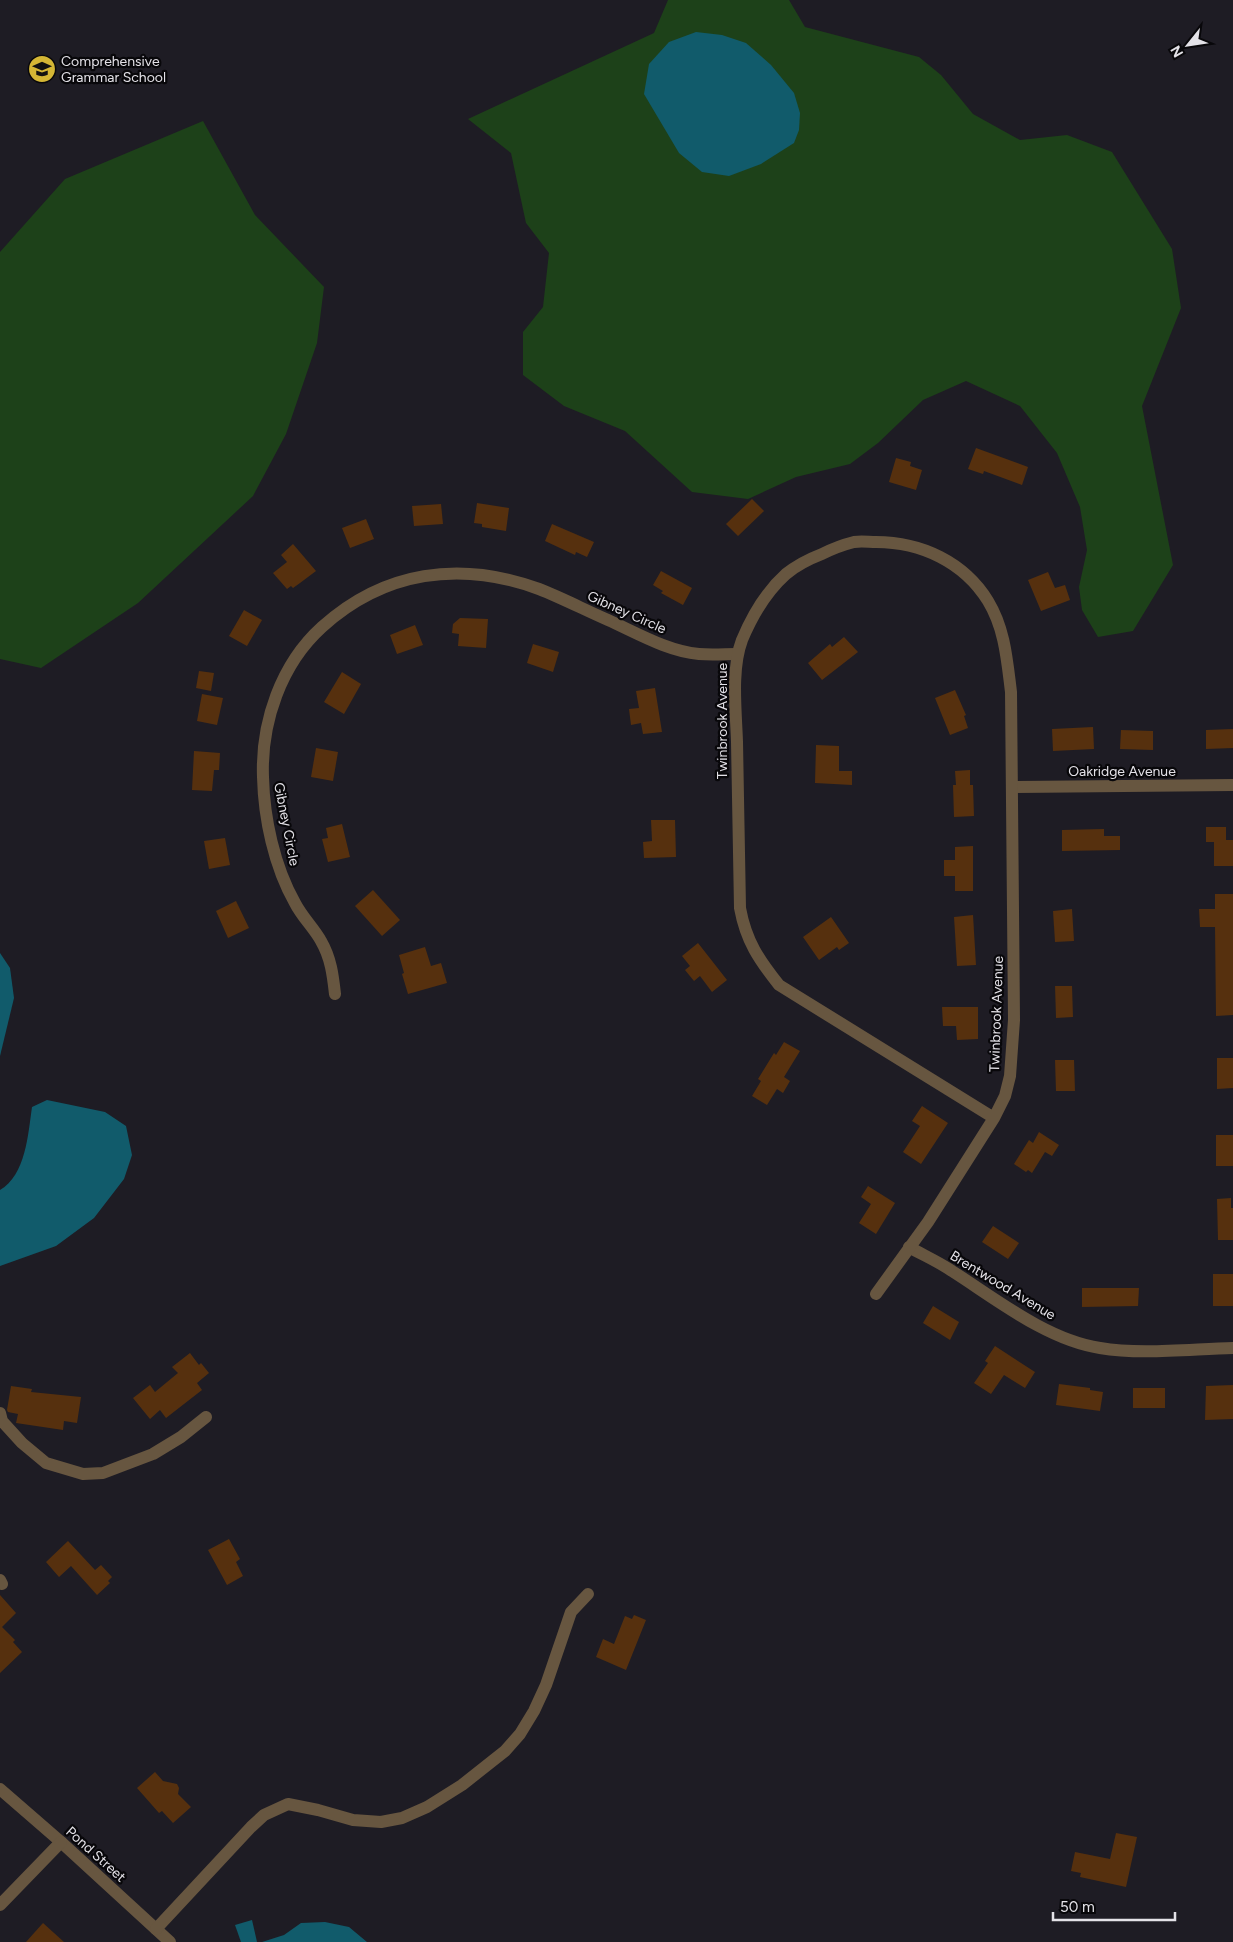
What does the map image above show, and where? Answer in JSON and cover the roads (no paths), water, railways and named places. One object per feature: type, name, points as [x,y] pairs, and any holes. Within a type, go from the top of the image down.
[{"type":"street","name":"Twinbrook Avenue","points":[[876,1294],[928,1222],[994,1118],[1004,1096],[1010,1076],[1014,1020],[1011,692],[1007,654],[992,609],[976,586],[963,572],[931,551],[894,542],[856,542],[837,547],[801,563],[786,574],[760,605],[743,638],[738,654],[736,701],[740,908],[744,927],[759,960],[779,985],[994,1118]]},
{"type":"street","name":"Gibney Circle","points":[[335,994],[333,973],[321,942],[295,904],[285,882],[273,843],[263,777],[264,746],[270,715],[280,686],[295,658],[310,640],[338,613],[364,596],[393,583],[423,575],[454,573],[485,575],[539,589],[655,642],[677,649],[699,654],[738,654]]},
{"type":"street","name":"Oakridge Avenue","points":[[1012,787],[1233,786]]},
{"type":"street","name":"Brentwood Avenue","points":[[909,1247],[952,1270],[1014,1311],[1047,1330],[1082,1344],[1100,1348],[1138,1350],[1233,1348]]},
{"type":"street","points":[[0,1413],[2,1421],[22,1443],[46,1463],[83,1474],[103,1473],[153,1454],[182,1437],[206,1417]]},
{"type":"street","points":[[156,1929],[251,1827],[264,1815],[276,1808],[288,1804],[353,1820],[381,1822],[402,1818],[427,1807],[462,1786],[505,1751],[520,1734],[534,1711],[546,1685],[571,1612],[588,1594]]},
{"type":"street","name":"Pond Street","points":[[0,1789],[170,1942]]},
{"type":"street","points":[[0,1905],[61,1842]]},
{"type":"water","points":[[696,32],[722,35],[746,43],[771,65],[794,93],[800,113],[799,130],[794,143],[761,164],[729,176],[702,172],[679,153],[644,94],[649,64],[669,42]]},
{"type":"water","points":[[0,953],[10,968],[14,998],[0,1056]]},
{"type":"water","points":[[47,1100],[105,1112],[126,1126],[132,1155],[124,1179],[94,1218],[56,1246],[0,1266],[0,1190],[9,1183],[20,1164],[27,1141],[32,1107]]},
{"type":"water","points":[[252,1920],[257,1942],[241,1942],[235,1925]]},
{"type":"water","points":[[325,1922],[349,1927],[367,1942],[262,1942],[284,1935],[301,1923]]},
{"type":"place","name":"Comprehensive Grammar School","points":[[42,69]]}]
